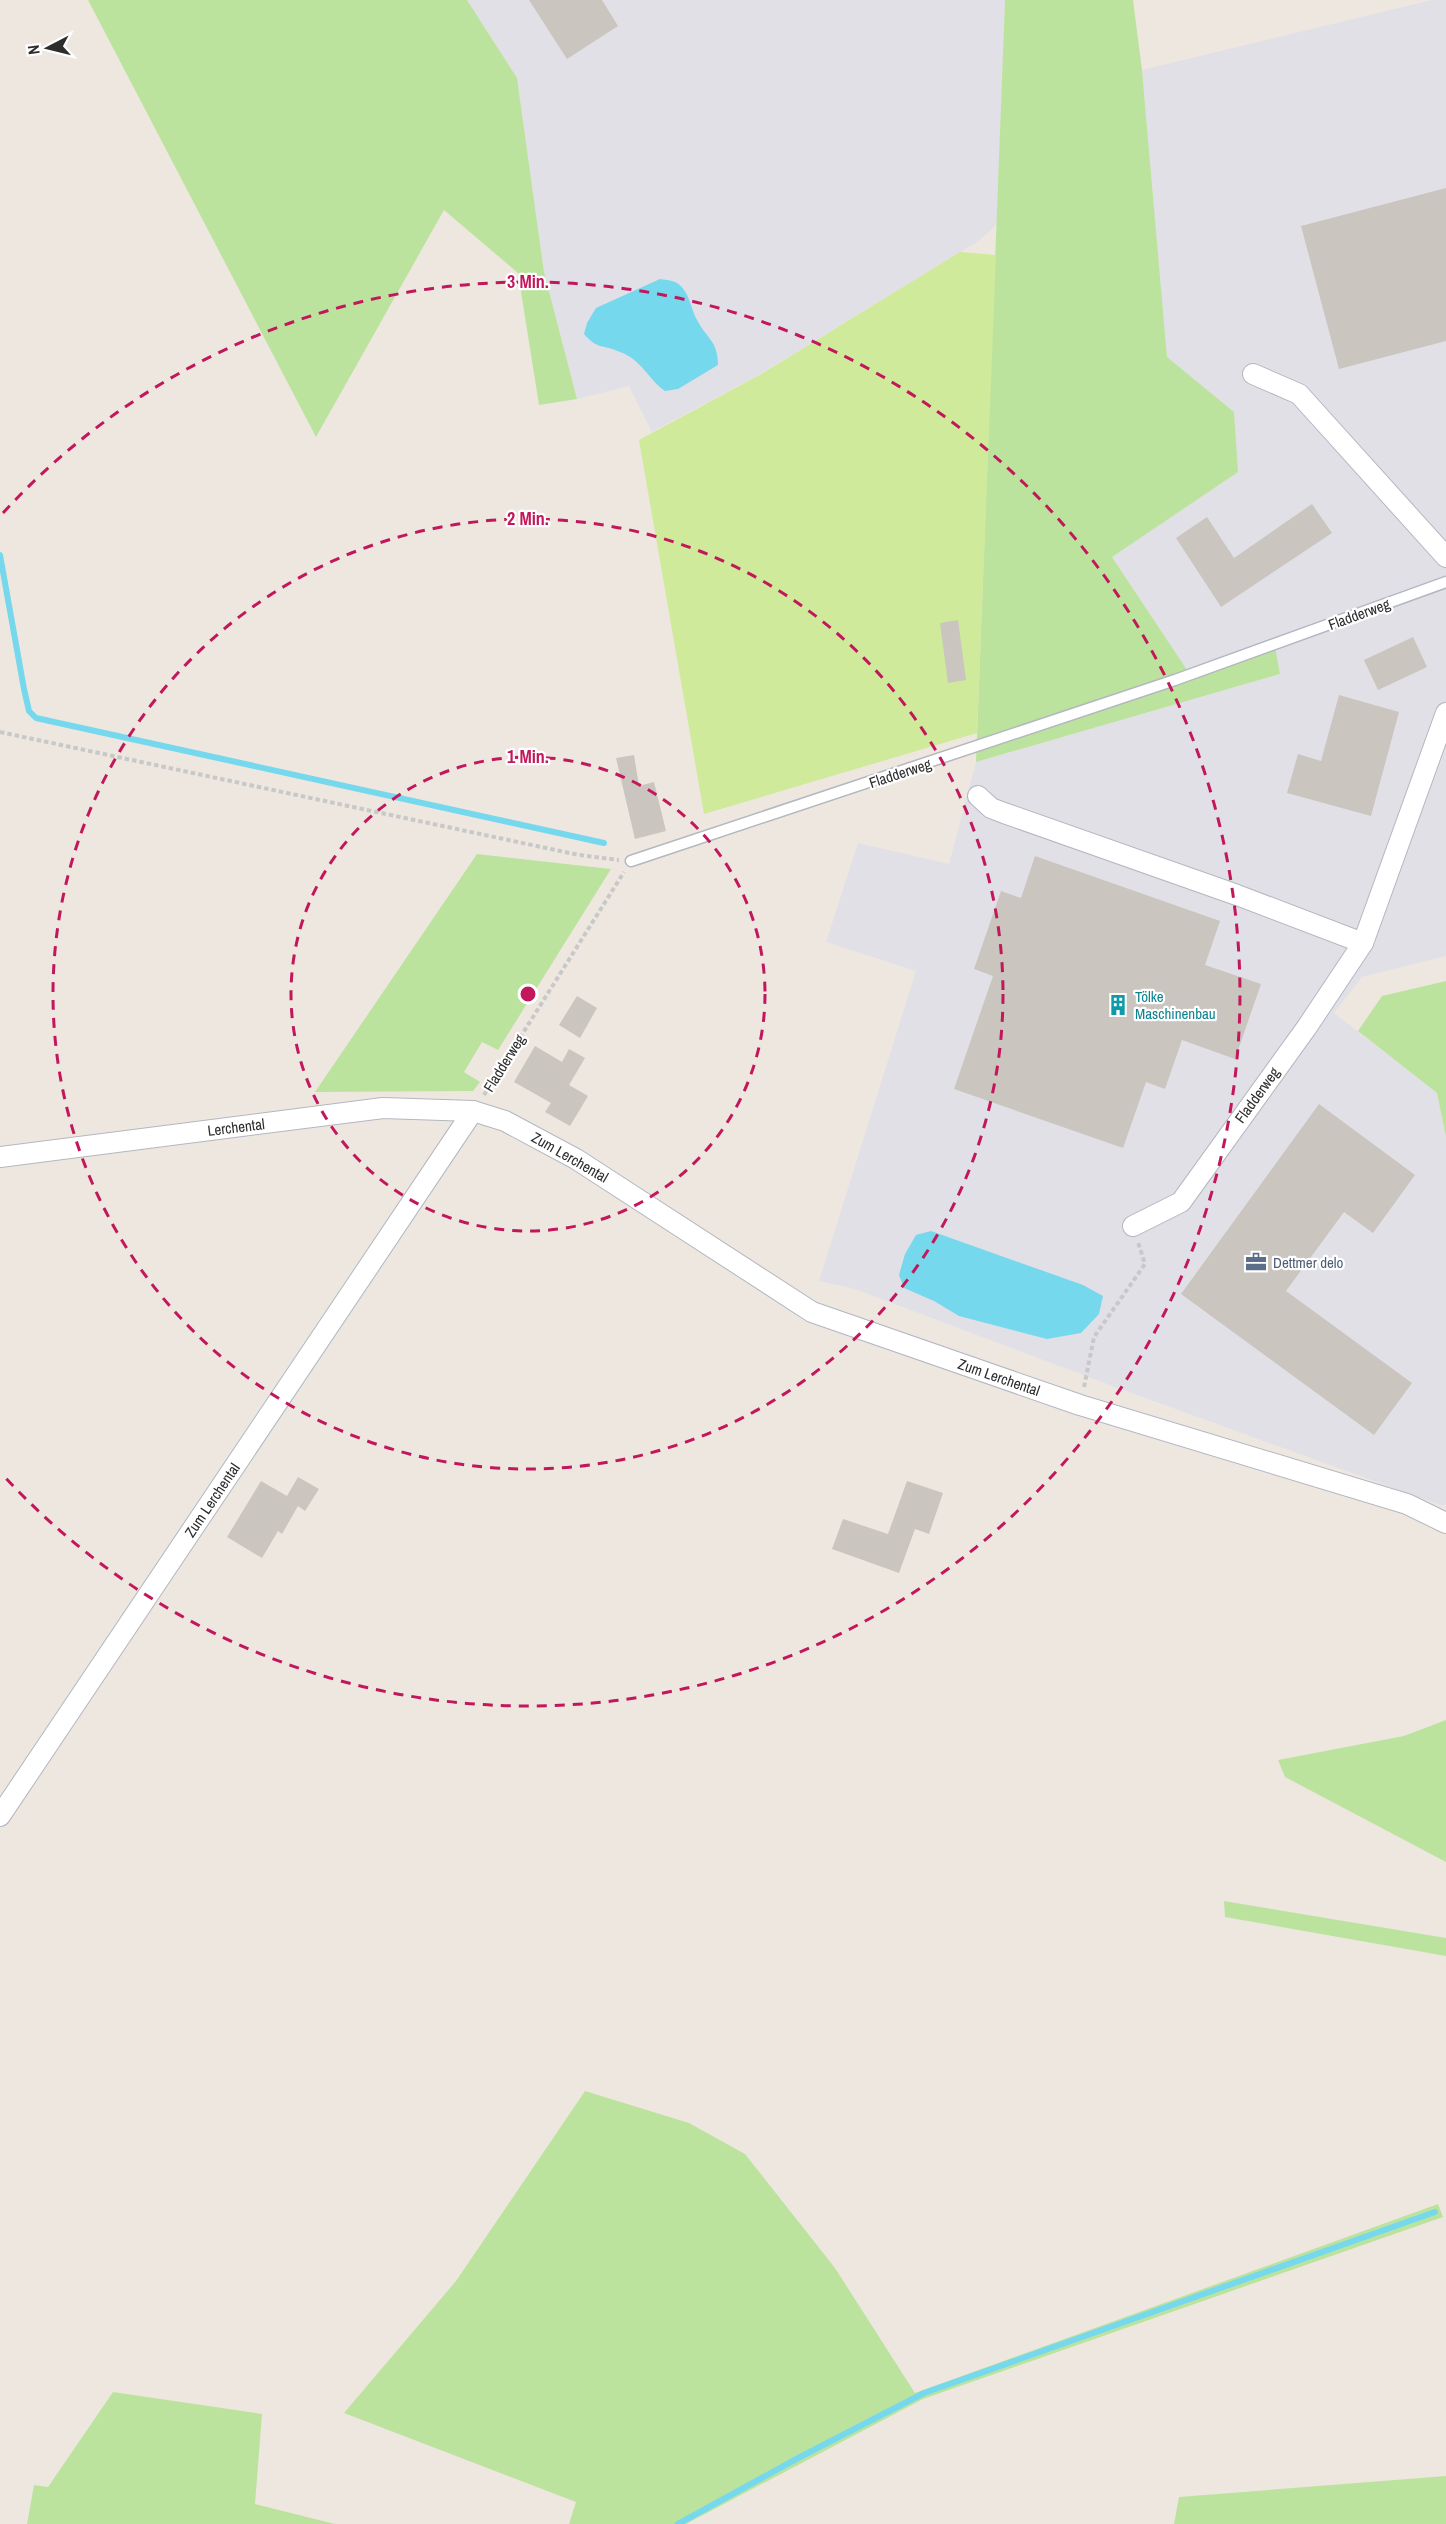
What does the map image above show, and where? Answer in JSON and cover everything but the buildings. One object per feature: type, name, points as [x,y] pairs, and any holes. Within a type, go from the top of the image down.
[{"type":"street","points":[[1253,374],[1299,394],[1446,557]]},
{"type":"street","name":"Fladderweg","points":[[1133,1226],[1181,1202],[1307,1027],[1363,943],[1446,713]]},
{"type":"street","points":[[978,796],[991,808],[1004,813],[1237,895],[1363,943]]},
{"type":"street","name":"Lerchental","points":[[0,1157],[383,1108],[473,1111]]},
{"type":"street","name":"Zum Lerchental","points":[[0,1816],[473,1111],[505,1121],[576,1159],[812,1312],[1080,1406],[1407,1504],[1446,1523]]},
{"type":"lane","name":"Fladderweg","points":[[631,861],[1175,680],[1446,582]]},
{"type":"path","points":[[0,732],[579,855],[631,861]]},
{"type":"path","name":"Fladderweg","points":[[473,1111],[631,861]]},
{"type":"path","points":[[1080,1406],[1094,1337],[1145,1264],[1133,1226]]},
{"type":"shaded area","points":[[467,0],[1005,0],[997,224],[980,240],[762,373],[652,432],[629,386],[577,399],[544,272],[517,78]]},
{"type":"shaded area","points":[[1432,0],[1446,0],[1446,956],[1362,977],[1334,1013],[1437,1093],[1446,1137],[1446,1504],[1443,1506],[1115,1387],[855,1289],[819,1281],[916,971],[826,942],[858,843],[949,864],[976,762],[1280,674],[1193,679],[1112,557],[1234,412],[1167,358],[1142,70]]},
{"type":"green space","points":[[88,0],[467,0],[517,78],[544,272],[577,399],[539,405],[518,273],[444,210],[316,437]]},
{"type":"green space","points":[[1005,0],[1133,0],[1142,70],[1167,357],[1234,412],[1238,472],[1112,557],[1193,679],[1275,647],[1280,674],[976,762]]},
{"type":"green space","points":[[960,252],[996,255],[977,733],[704,814],[639,440],[763,373]]},
{"type":"green space","points":[[477,854],[611,869],[498,1050],[482,1042],[464,1072],[480,1082],[473,1091],[315,1092]]},
{"type":"green space","points":[[1446,981],[1446,1137],[1437,1093],[1358,1031],[1382,996]]},
{"type":"green space","points":[[1446,1720],[1446,1862],[1285,1777],[1278,1760],[1404,1736]]},
{"type":"green space","points":[[1224,1901],[1446,1938],[1446,1956],[1225,1917]]},
{"type":"green space","points":[[585,2091],[689,2123],[745,2154],[835,2268],[915,2393],[1438,2204],[1443,2217],[923,2399],[686,2524],[569,2524],[576,2502],[344,2413],[456,2281]]},
{"type":"green space","points":[[113,2392],[262,2414],[255,2504],[335,2524],[27,2524],[34,2485],[48,2487]]},
{"type":"green space","points":[[1446,2476],[1446,2524],[1174,2524],[1179,2497]]},
{"type":"water","points":[[660,279],[677,283],[682,287],[697,320],[714,345],[718,357],[718,365],[678,389],[665,391],[628,355],[597,345],[584,334],[587,323],[596,308]]},
{"type":"water","points":[[931,1231],[1083,1285],[1103,1296],[1099,1314],[1081,1333],[1047,1339],[959,1316],[934,1301],[904,1288],[899,1275],[905,1254],[916,1235]]},
{"type":"waterway","points":[[0,555],[24,689],[29,711],[36,718],[604,843]]},
{"type":"waterway","points":[[678,2524],[924,2393],[1435,2212]]},
{"type":"place","name":"Tölke Maschinenbau","points":[[1118,1005]]},
{"type":"place","name":"Dettmer delo","points":[[1256,1262]]}]
